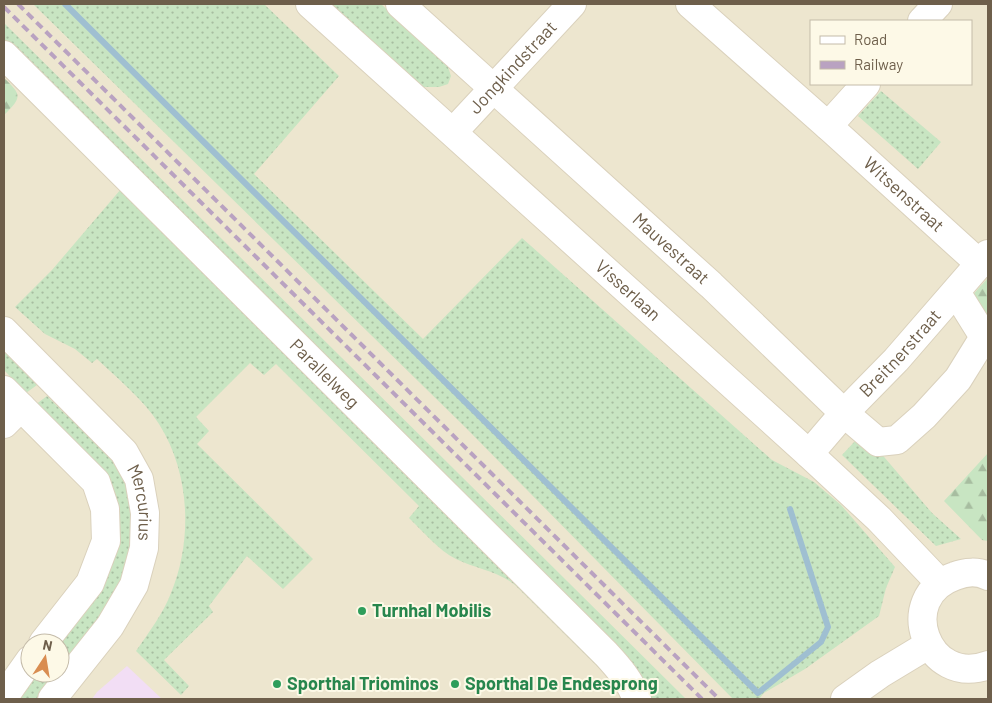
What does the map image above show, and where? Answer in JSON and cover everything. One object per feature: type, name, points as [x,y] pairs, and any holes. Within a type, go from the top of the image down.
[{"type":"street","name":"Visserlaan","points":[[310,4],[809,454],[879,519],[940,583]]},
{"type":"street","name":"Mauvestraat","points":[[400,4],[704,278],[844,413]]},
{"type":"street","name":"Jongkindstraat","points":[[452,132],[572,4]]},
{"type":"street","name":"Witsenstraat","points":[[690,4],[828,126],[984,259]]},
{"type":"street","points":[[923,20],[938,4]]},
{"type":"street","name":"Parallelweg","points":[[4,55],[606,654],[629,682],[637,699]]},
{"type":"street","points":[[828,126],[865,85]]},
{"type":"street","name":"Breitnerstraat","points":[[809,454],[844,413],[896,360],[984,259]]},
{"type":"street","name":"Breitnerstraat","points":[[844,413],[878,442],[897,440],[924,416],[958,379],[984,337],[956,292]]},
{"type":"street","name":"Mercurius","points":[[4,331],[124,452],[139,479],[145,513],[144,548],[134,585],[110,626],[52,699]]},
{"type":"street","name":"Mercurius","points":[[10,407],[96,482],[105,509],[106,541],[90,583],[51,633]]},
{"type":"street","points":[[988,576],[982,573],[963,573],[945,579],[931,592],[923,609],[922,628],[928,645],[941,660],[958,668],[978,669],[988,665]]},
{"type":"street","points":[[845,699],[880,674],[928,645]]},
{"type":"street","points":[[4,697],[20,674]]},
{"type":"shaded area","points":[[4,4],[988,4],[988,699],[4,699]]},
{"type":"shaded area","points":[[127,666],[162,699],[92,699],[97,692]]},
{"type":"green space","points":[[33,4],[264,4],[339,76],[254,174],[423,339],[522,238],[772,460],[814,482],[841,505],[895,567],[886,588],[879,616],[805,669],[764,693],[759,699],[733,699],[466,428]]},
{"type":"green space","points":[[326,4],[381,4],[447,64],[451,76],[448,84],[439,87],[420,87]]},
{"type":"green space","points":[[4,23],[686,699],[644,699],[4,46]]},
{"type":"green space","points":[[4,78],[14,88],[18,96],[17,100],[4,115]]},
{"type":"green space","points":[[881,91],[941,142],[918,169],[858,116]]},
{"type":"green space","points":[[121,189],[618,675],[621,694],[613,682],[516,586],[502,577],[456,559],[431,540],[409,518],[419,506],[276,364],[264,375],[250,363],[196,417],[209,431],[197,444],[313,559],[283,589],[247,556],[209,606],[213,612],[164,660],[189,686],[181,695],[136,651],[168,601],[178,573],[183,551],[185,507],[177,464],[159,424],[146,406],[130,390],[97,359],[92,363],[75,349],[45,334],[15,307],[52,270]]},
{"type":"green space","points":[[988,278],[988,324],[968,300]]},
{"type":"green space","points":[[4,342],[37,385],[26,393],[4,370]]},
{"type":"green space","points":[[47,396],[66,415],[95,432],[127,471],[138,528],[126,583],[70,656],[70,633],[65,633],[114,540],[35,405]]},
{"type":"green space","points":[[856,440],[879,451],[932,513],[961,539],[936,546],[842,455]]},
{"type":"green space","points":[[988,453],[988,541],[982,540],[944,501]]},
{"type":"green space","points":[[26,683],[49,683],[36,699],[16,699]]},
{"type":"waterway","points":[[65,4],[758,693],[821,642],[828,627],[790,509]]},
{"type":"railway","points":[[18,4],[719,699]]},
{"type":"railway","points":[[4,7],[702,699]]},
{"type":"place","name":"Turnhal Mobilis","points":[[362,611]]},
{"type":"place","name":"Sporthal Triominos","points":[[277,684]]},
{"type":"place","name":"Sporthal De Endesprong","points":[[455,684]]}]
